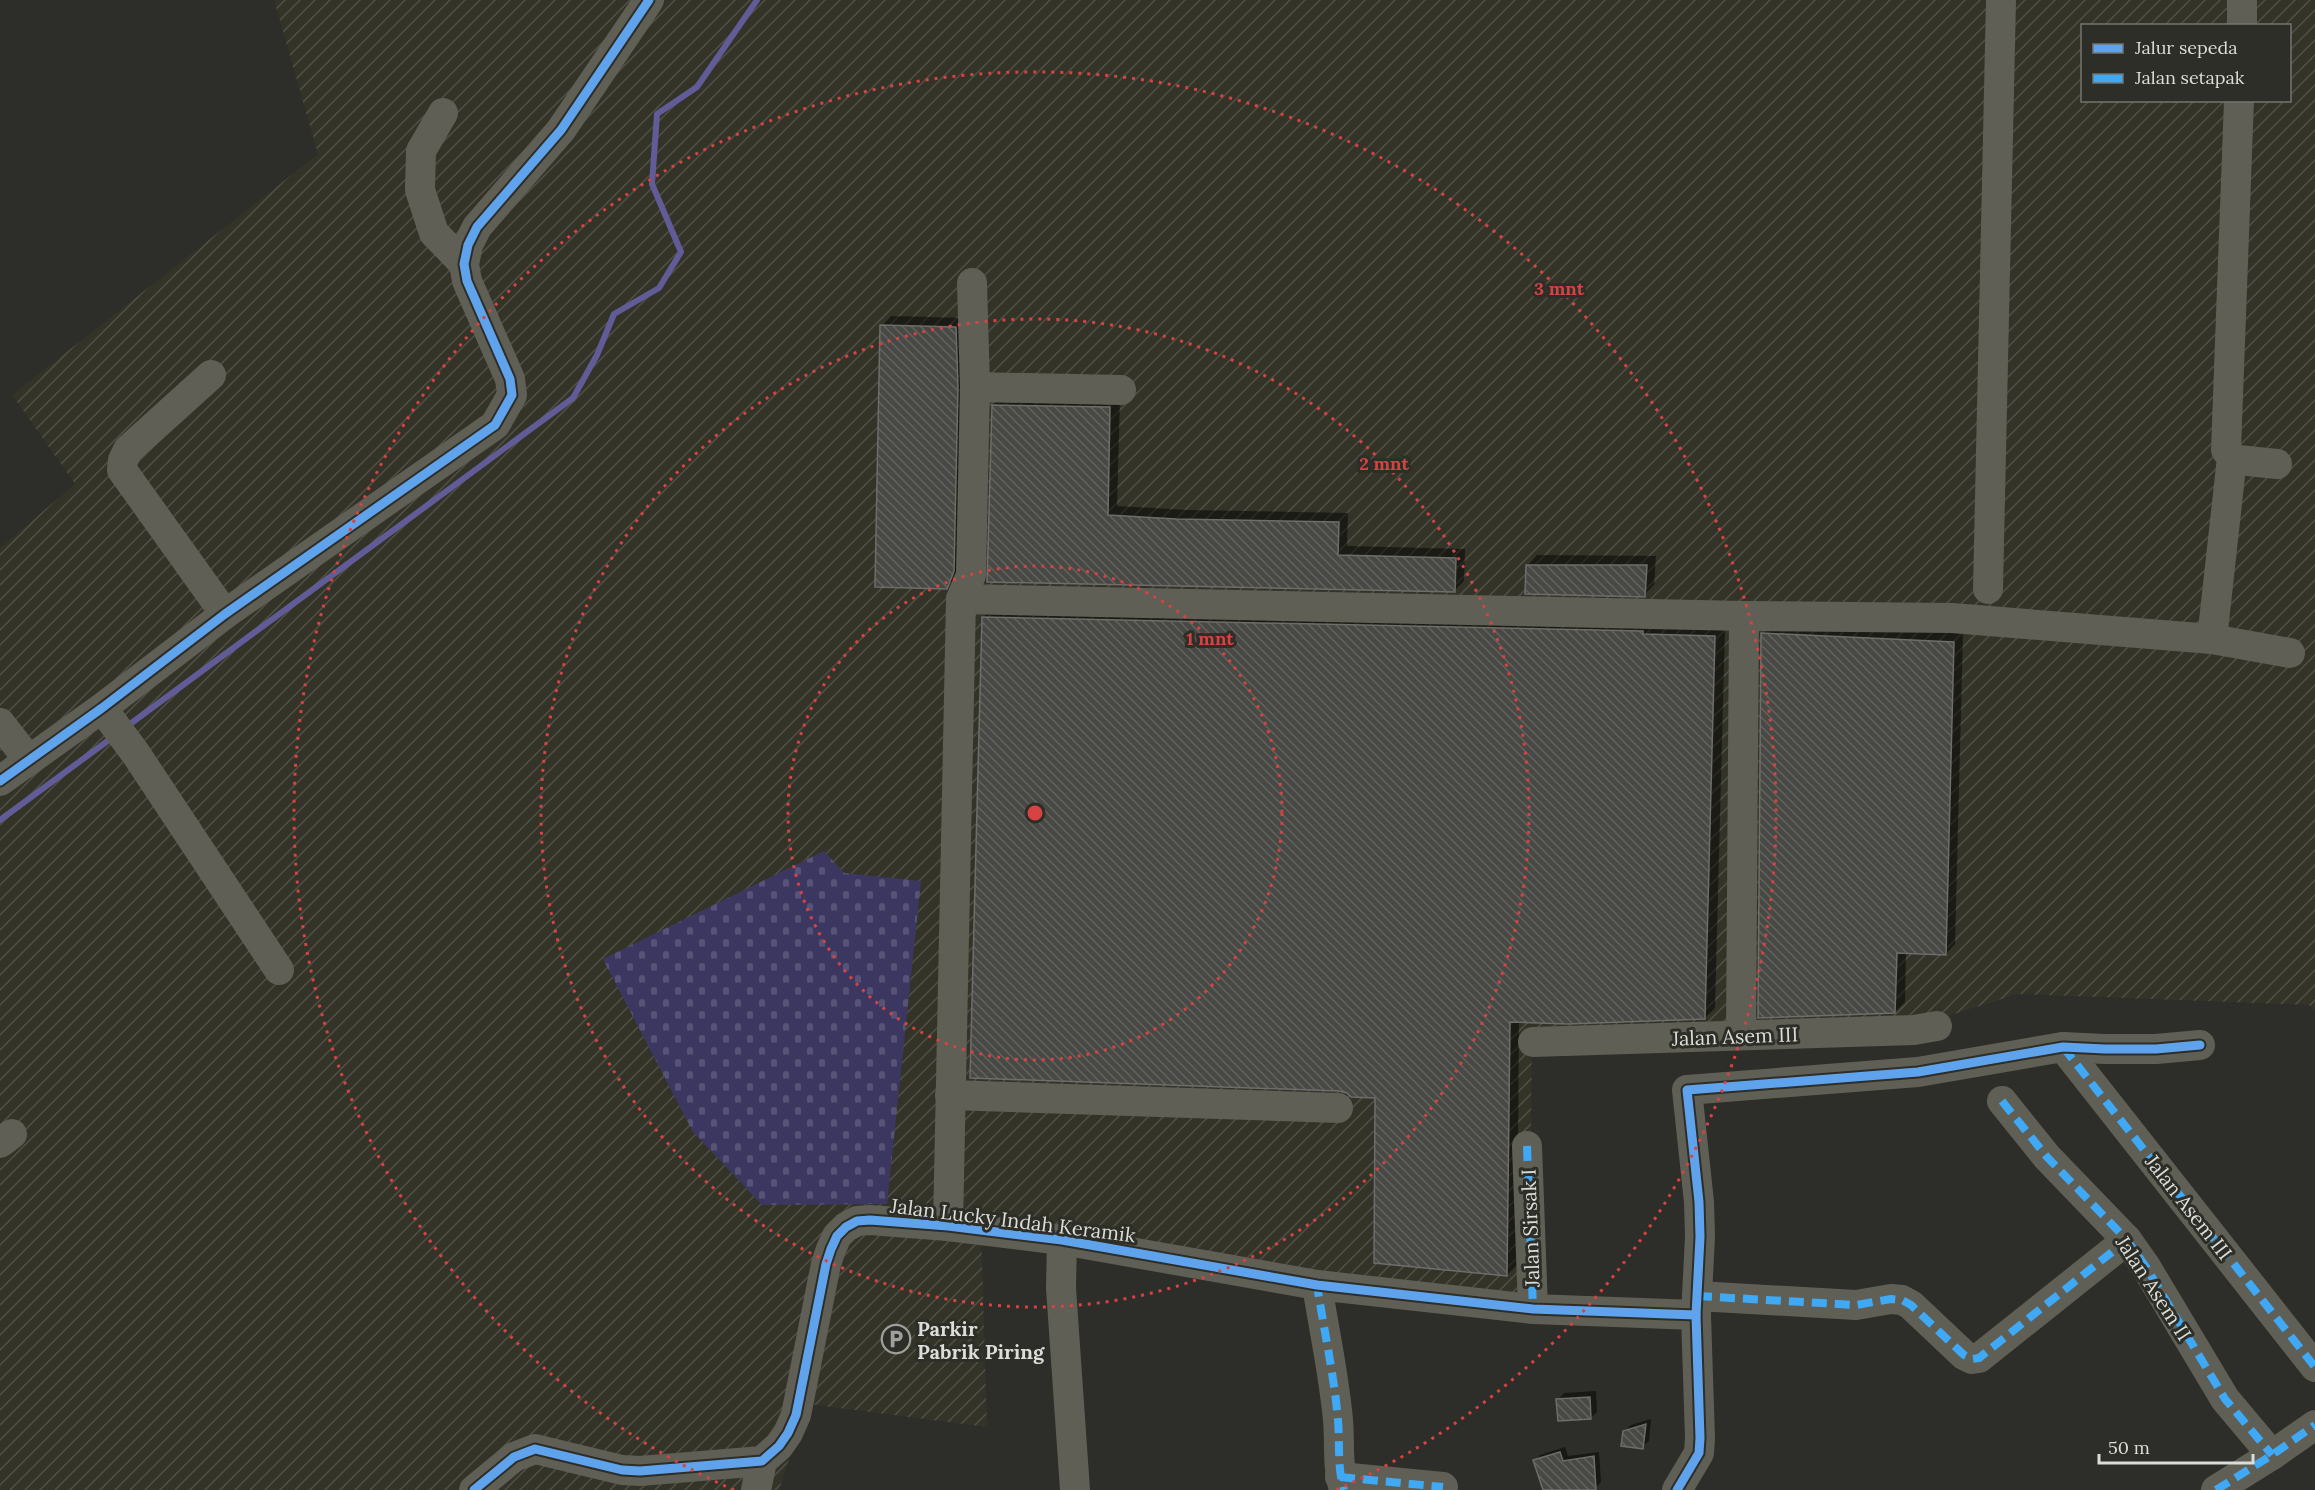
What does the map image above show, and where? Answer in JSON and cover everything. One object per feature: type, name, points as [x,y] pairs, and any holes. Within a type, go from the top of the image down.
[{"type":"street","points":[[0,781],[28,759],[107,715],[225,614],[495,425],[512,394],[510,379],[467,282],[464,264],[468,245],[477,227],[561,130],[649,0]]},
{"type":"street","points":[[1988,589],[2001,0]]},
{"type":"street","points":[[2241,24],[2242,0]]},
{"type":"street","points":[[2212,639],[2232,458],[2226,450],[2239,102]]},
{"type":"street","points":[[442,113],[422,151],[420,190],[434,233],[464,264]]},
{"type":"street","points":[[948,1226],[961,599],[971,575],[975,387],[972,283]]},
{"type":"street","points":[[211,375],[128,450],[123,460],[122,470],[225,614]]},
{"type":"street","points":[[975,387],[1121,390]]},
{"type":"street","points":[[2232,458],[2277,464]]},
{"type":"street","points":[[961,599],[1744,616],[1952,618],[2212,639],[2290,653]]},
{"type":"street","points":[[1741,1035],[1744,616]]},
{"type":"street","points":[[107,715],[136,754],[279,970]]},
{"type":"street","points":[[0,723],[28,759]]},
{"type":"street","name":"Jalan Asem III","points":[[1533,1042],[1914,1030],[1937,1026]]},
{"type":"street","points":[[1677,1490],[1699,1453],[1700,1438],[1696,1305],[1699,1202],[1687,1090],[1918,1072],[2063,1047],[2146,1049],[2200,1045]]},
{"type":"street","name":"Jalan Asem III","points":[[2063,1047],[2315,1367]]},
{"type":"street","points":[[950,1095],[1338,1108]]},
{"type":"street","name":"Jalan Asem II","points":[[2002,1101],[2047,1157],[2127,1240],[2146,1267],[2225,1399],[2272,1455]]},
{"type":"street","name":"Jalan Sirsak I","points":[[1527,1146],[1533,1309]]},
{"type":"street","name":"Jalan Lucky Indah Keramik","points":[[762,1461],[779,1446],[796,1416],[826,1264],[837,1236],[857,1221],[948,1226],[1062,1240],[1317,1286],[1533,1309],[1696,1305],[1783,1299],[1839,1305],[1856,1305],[1891,1299],[1902,1300],[1911,1305],[1964,1355],[1972,1359],[1979,1358],[2127,1240]]},
{"type":"street","points":[[1062,1240],[1061,1287],[1075,1490]]},
{"type":"street","points":[[1317,1286],[1335,1388],[1342,1484],[1443,1487]]},
{"type":"street","points":[[2216,1490],[2315,1425]]},
{"type":"street","points":[[474,1490],[514,1457],[535,1449],[622,1470],[640,1471],[762,1461],[756,1490]]},
{"type":"shaded area","points":[[274,0],[2315,0],[2315,1012],[2309,1005],[2018,994],[1906,1029],[1532,1036],[1529,1303],[981,1225],[987,1427],[807,1404],[779,1490],[0,1490],[0,548],[75,484],[12,395],[318,154]]},
{"type":"green space","points":[[824,851],[844,873],[921,881],[887,1204],[762,1205],[693,1132],[603,959]]},
{"type":"building","points":[[880,325],[956,327],[958,387],[954,571],[947,589],[875,587]]},
{"type":"building","points":[[992,405],[1110,407],[1108,515],[1176,519],[1339,522],[1338,555],[1456,558],[1455,592],[987,582]]},
{"type":"building","points":[[1526,565],[1647,565],[1645,597],[1525,594]]},
{"type":"building","points":[[982,617],[1643,631],[1643,634],[1715,636],[1705,1019],[1567,1024],[1510,1022],[1507,1276],[1374,1263],[1375,1098],[1351,1097],[1339,1091],[970,1078]]},
{"type":"building","points":[[1761,633],[1954,642],[1946,955],[1897,953],[1895,1013],[1758,1018]]},
{"type":"building","points":[[1590,1397],[1591,1419],[1558,1421],[1556,1399]]},
{"type":"building","points":[[1646,1424],[1643,1449],[1621,1446],[1623,1431]]},
{"type":"building","points":[[1560,1452],[1563,1461],[1594,1456],[1596,1490],[1543,1490],[1533,1460]]},
{"type":"waterway","points":[[126,727],[573,398],[597,355],[614,314],[659,288],[681,252],[652,184],[657,114],[697,87],[757,0]]},
{"type":"waterway","points":[[0,820],[113,737]]},
{"type":"marked path","points":[[2063,1047],[2315,1367]]},
{"type":"marked path","points":[[2002,1101],[2047,1157],[2127,1240],[2146,1267],[2225,1399],[2272,1455]]},
{"type":"marked path","points":[[1527,1146],[1533,1309]]},
{"type":"marked path","points":[[1697,1296],[1856,1305],[1891,1299],[1902,1300],[1911,1305],[1964,1355],[1972,1359],[1979,1358],[2127,1240]]},
{"type":"marked path","points":[[1320,1286],[1317,1285],[1334,1386],[1344,1490]]},
{"type":"marked path","points":[[2216,1490],[2315,1425]]},
{"type":"marked path","points":[[1340,1477],[1443,1487]]},
{"type":"cycle path","points":[[0,781],[102,708],[225,614],[495,425],[512,395],[510,379],[467,281],[464,264],[468,245],[477,227],[561,130],[649,0]]},
{"type":"cycle path","points":[[1677,1490],[1699,1453],[1700,1438],[1696,1315],[1700,1237],[1699,1202],[1687,1090],[1918,1072],[2063,1047],[2156,1049],[2200,1045]]},
{"type":"cycle path","points":[[474,1490],[514,1457],[535,1449],[622,1470],[640,1471],[762,1461],[779,1446],[796,1415],[826,1264],[837,1236],[857,1221],[948,1226],[1062,1240],[1317,1285],[1533,1309],[1696,1315]]},
{"type":"place","name":"Parkir Pabrik Piring","points":[[896,1339]]}]
